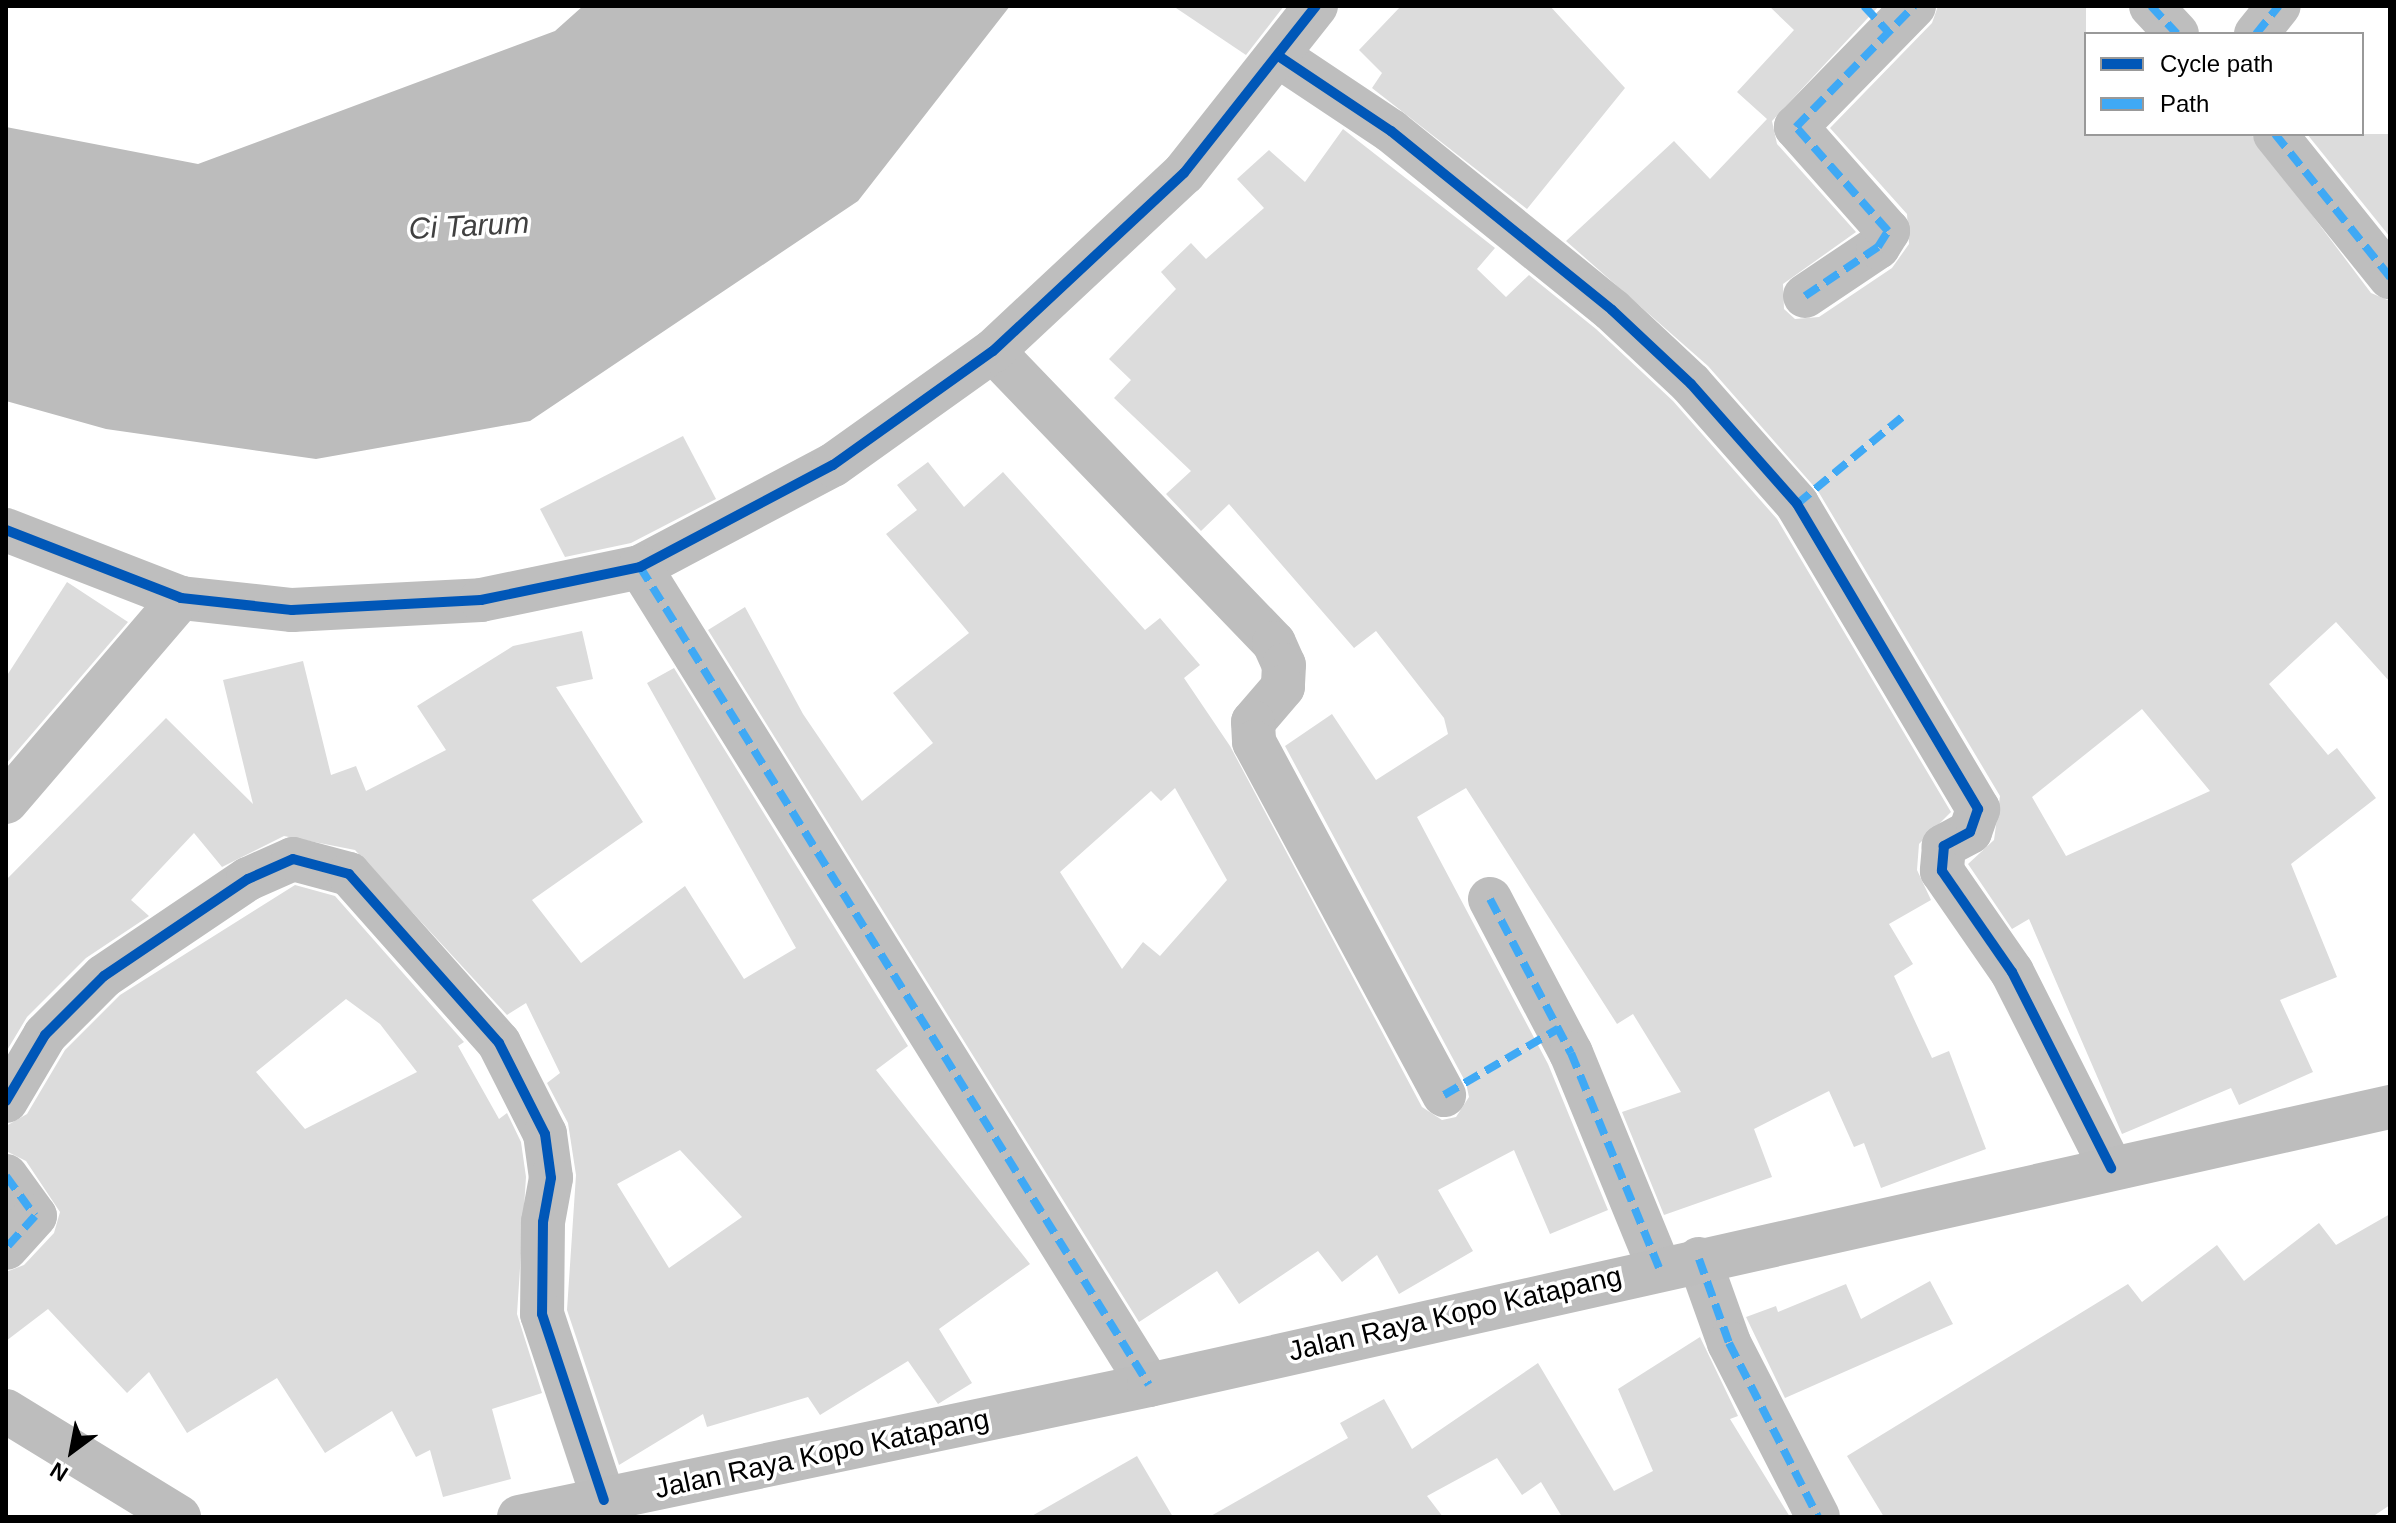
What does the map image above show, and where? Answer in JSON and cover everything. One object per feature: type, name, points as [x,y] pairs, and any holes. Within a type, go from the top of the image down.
[{"type":"main road","name":"Jalan Raya Kopo Katapang","points":[[519,1517],[1149,1385],[2390,1107]]},
{"type":"main road","points":[[6,1411],[179,1517]]},
{"type":"street","points":[[6,530],[181,598],[292,610],[433,605],[640,567],[833,465],[993,351],[1184,173],[1280,57],[1316,6]]},
{"type":"street","points":[[1805,296],[1878,247],[1888,231],[1796,127],[1914,6]]},
{"type":"street","points":[[2151,6],[2175,32]]},
{"type":"street","points":[[2258,32],[2279,6]]},
{"type":"street","points":[[1280,57],[1391,131],[1612,310],[1691,384],[1797,504],[1978,809],[1970,832],[1944,846],[1942,871],[2019,984],[2111,1168]]},
{"type":"street","points":[[2277,136],[2390,277]]},
{"type":"street","points":[[993,351],[1274,643],[1284,665],[1283,687],[1253,722],[1254,742],[1444,1095]]},
{"type":"street","points":[[640,567],[1149,1385]]},
{"type":"street","points":[[6,802],[181,598]]},
{"type":"street","points":[[6,1101],[45,1035],[104,976],[248,879],[293,859],[349,874],[499,1043],[545,1134],[551,1178],[543,1222],[542,1314],[604,1500]]},
{"type":"street","points":[[1490,899],[1679,1264],[1729,1343],[1818,1517]]},
{"type":"street","points":[[6,1176],[35,1216],[6,1248]]},
{"type":"water","name":"Ci Tarum","points":[[583,6],[1010,6],[858,201],[530,421],[316,459],[106,429],[6,401],[6,127],[198,164],[555,31]]},
{"type":"building","points":[[1173,6],[1284,6],[1246,55]]},
{"type":"building","points":[[1401,6],[1550,6],[1625,88],[1527,209],[1372,88],[1382,73],[1359,50]]},
{"type":"building","points":[[1769,6],[1879,6],[1772,121],[1777,144],[1856,232],[1783,284],[1784,309],[1795,319],[1819,317],[1892,268],[1909,244],[1907,214],[1830,128],[1932,23],[1938,6],[2086,6],[2084,136],[2253,136],[2371,293],[2390,301],[2390,682],[2336,622],[2269,684],[2328,755],[2337,748],[2376,798],[2291,864],[2337,977],[2280,1000],[2313,1072],[2239,1105],[2231,1088],[2122,1134],[2029,919],[2012,929],[1968,864],[1994,840],[2000,796],[1818,491],[1708,366],[1566,241],[1674,141],[1710,179],[1767,119],[1737,92],[1794,30]],"holes":[[[2142,709],[2210,791],[2066,856],[2032,797]]]},
{"type":"building","points":[[1343,129],[1495,248],[1477,269],[1506,297],[1529,275],[1596,329],[1673,401],[1777,519],[1951,812],[1919,844],[1917,870],[1931,900],[1889,924],[1913,964],[1894,976],[1932,1058],[1949,1051],[1986,1149],[1881,1188],[1864,1143],[1854,1147],[1829,1091],[1754,1129],[1772,1177],[1664,1215],[1622,1112],[1681,1092],[1633,1014],[1617,1024],[1466,788],[1417,817],[1548,1064],[1608,1210],[1550,1234],[1514,1150],[1438,1190],[1473,1251],[1399,1294],[1377,1255],[1342,1282],[1318,1251],[1239,1304],[1217,1271],[1139,1322],[708,630],[745,607],[803,714],[862,801],[933,743],[893,693],[969,633],[886,534],[917,510],[897,485],[928,462],[964,507],[1003,472],[1145,630],[1160,618],[1200,665],[1184,678],[1230,746],[1422,1107],[1442,1120],[1456,1117],[1469,1097],[1466,1083],[1285,746],[1332,714],[1376,780],[1448,734],[1444,718],[1376,631],[1354,648],[1229,504],[1201,531],[1166,494],[1191,471],[1114,398],[1131,380],[1109,359],[1176,289],[1161,272],[1191,243],[1206,259],[1264,208],[1237,179],[1269,150],[1305,182]],"holes":[[[1175,788],[1227,880],[1160,956],[1143,942],[1122,969],[1060,872],[1151,791],[1161,801]]]},
{"type":"building","points":[[2390,134],[2390,237],[2309,136]]},
{"type":"building","points":[[683,436],[716,499],[631,543],[565,557],[540,509]]},
{"type":"building","points":[[67,582],[128,622],[6,764],[6,677]]},
{"type":"building","points":[[582,631],[593,679],[556,687],[643,822],[532,900],[581,963],[685,886],[744,979],[796,948],[647,683],[674,668],[908,1046],[876,1070],[1030,1264],[939,1329],[972,1383],[938,1404],[908,1361],[820,1415],[808,1397],[707,1427],[703,1414],[619,1465],[567,1310],[576,1175],[568,1123],[547,1083],[560,1073],[526,1003],[507,1015],[355,850],[284,836],[222,867],[194,833],[131,900],[149,916],[86,958],[27,1017],[6,1052],[6,880],[166,718],[253,804],[223,680],[303,661],[331,775],[356,766],[366,791],[446,750],[417,706],[513,646]],"holes":[[[680,1150],[742,1217],[669,1268],[617,1184]]]},
{"type":"building","points":[[295,885],[335,896],[464,1042],[458,1046],[499,1119],[507,1113],[521,1142],[526,1177],[517,1314],[542,1393],[492,1409],[511,1479],[443,1497],[430,1450],[416,1457],[392,1411],[325,1453],[277,1378],[187,1433],[149,1372],[127,1393],[48,1309],[6,1341],[6,1272],[24,1265],[54,1233],[60,1212],[26,1161],[6,1151],[6,1126],[27,1114],[65,1050],[120,995]],"holes":[[[346,999],[380,1024],[417,1072],[305,1129],[256,1072]]]},
{"type":"building","points":[[2390,1214],[2390,1505],[2372,1517],[1884,1517],[1847,1456],[2128,1284],[2142,1302],[2217,1245],[2244,1281],[2319,1223],[2336,1245]]},
{"type":"building","points":[[1930,1281],[1953,1324],[1785,1398],[1746,1317],[1776,1306],[1778,1312],[1846,1284],[1861,1319]]},
{"type":"building","points":[[1700,1337],[1738,1416],[1730,1419],[1790,1517],[1562,1517],[1541,1482],[1522,1495],[1497,1458],[1427,1496],[1443,1517],[1209,1517],[1348,1438],[1340,1423],[1384,1399],[1412,1449],[1538,1363],[1614,1491],[1653,1471],[1618,1389]]},
{"type":"building","points":[[1137,1456],[1173,1517],[1030,1517]]},
{"type":"marked path","points":[[1864,6],[1887,31]]},
{"type":"marked path","points":[[1805,296],[1878,247],[1888,231],[1796,127],[1914,6]]},
{"type":"marked path","points":[[2151,6],[2175,32]]},
{"type":"marked path","points":[[2258,32],[2279,6]]},
{"type":"marked path","points":[[2277,136],[2390,277]]},
{"type":"marked path","points":[[1797,504],[1902,417]]},
{"type":"marked path","points":[[640,567],[1149,1385]]},
{"type":"marked path","points":[[1490,899],[1571,1053],[1659,1268]]},
{"type":"marked path","points":[[1444,1095],[1558,1029]]},
{"type":"marked path","points":[[6,1176],[35,1216],[6,1248]]},
{"type":"marked path","points":[[1699,1259],[1729,1343],[1818,1517]]},
{"type":"cycle path","points":[[6,530],[181,598],[292,610],[481,600],[640,567],[833,465],[993,351],[1184,173],[1316,6]]},
{"type":"cycle path","points":[[1280,57],[1391,131],[1612,310],[1691,384],[1797,504],[1978,809],[1970,832],[1944,846],[1942,871],[2012,972],[2111,1168]]},
{"type":"cycle path","points":[[6,1101],[45,1035],[104,976],[248,879],[293,859],[349,874],[499,1043],[545,1134],[551,1178],[543,1222],[542,1314],[604,1500]]}]
